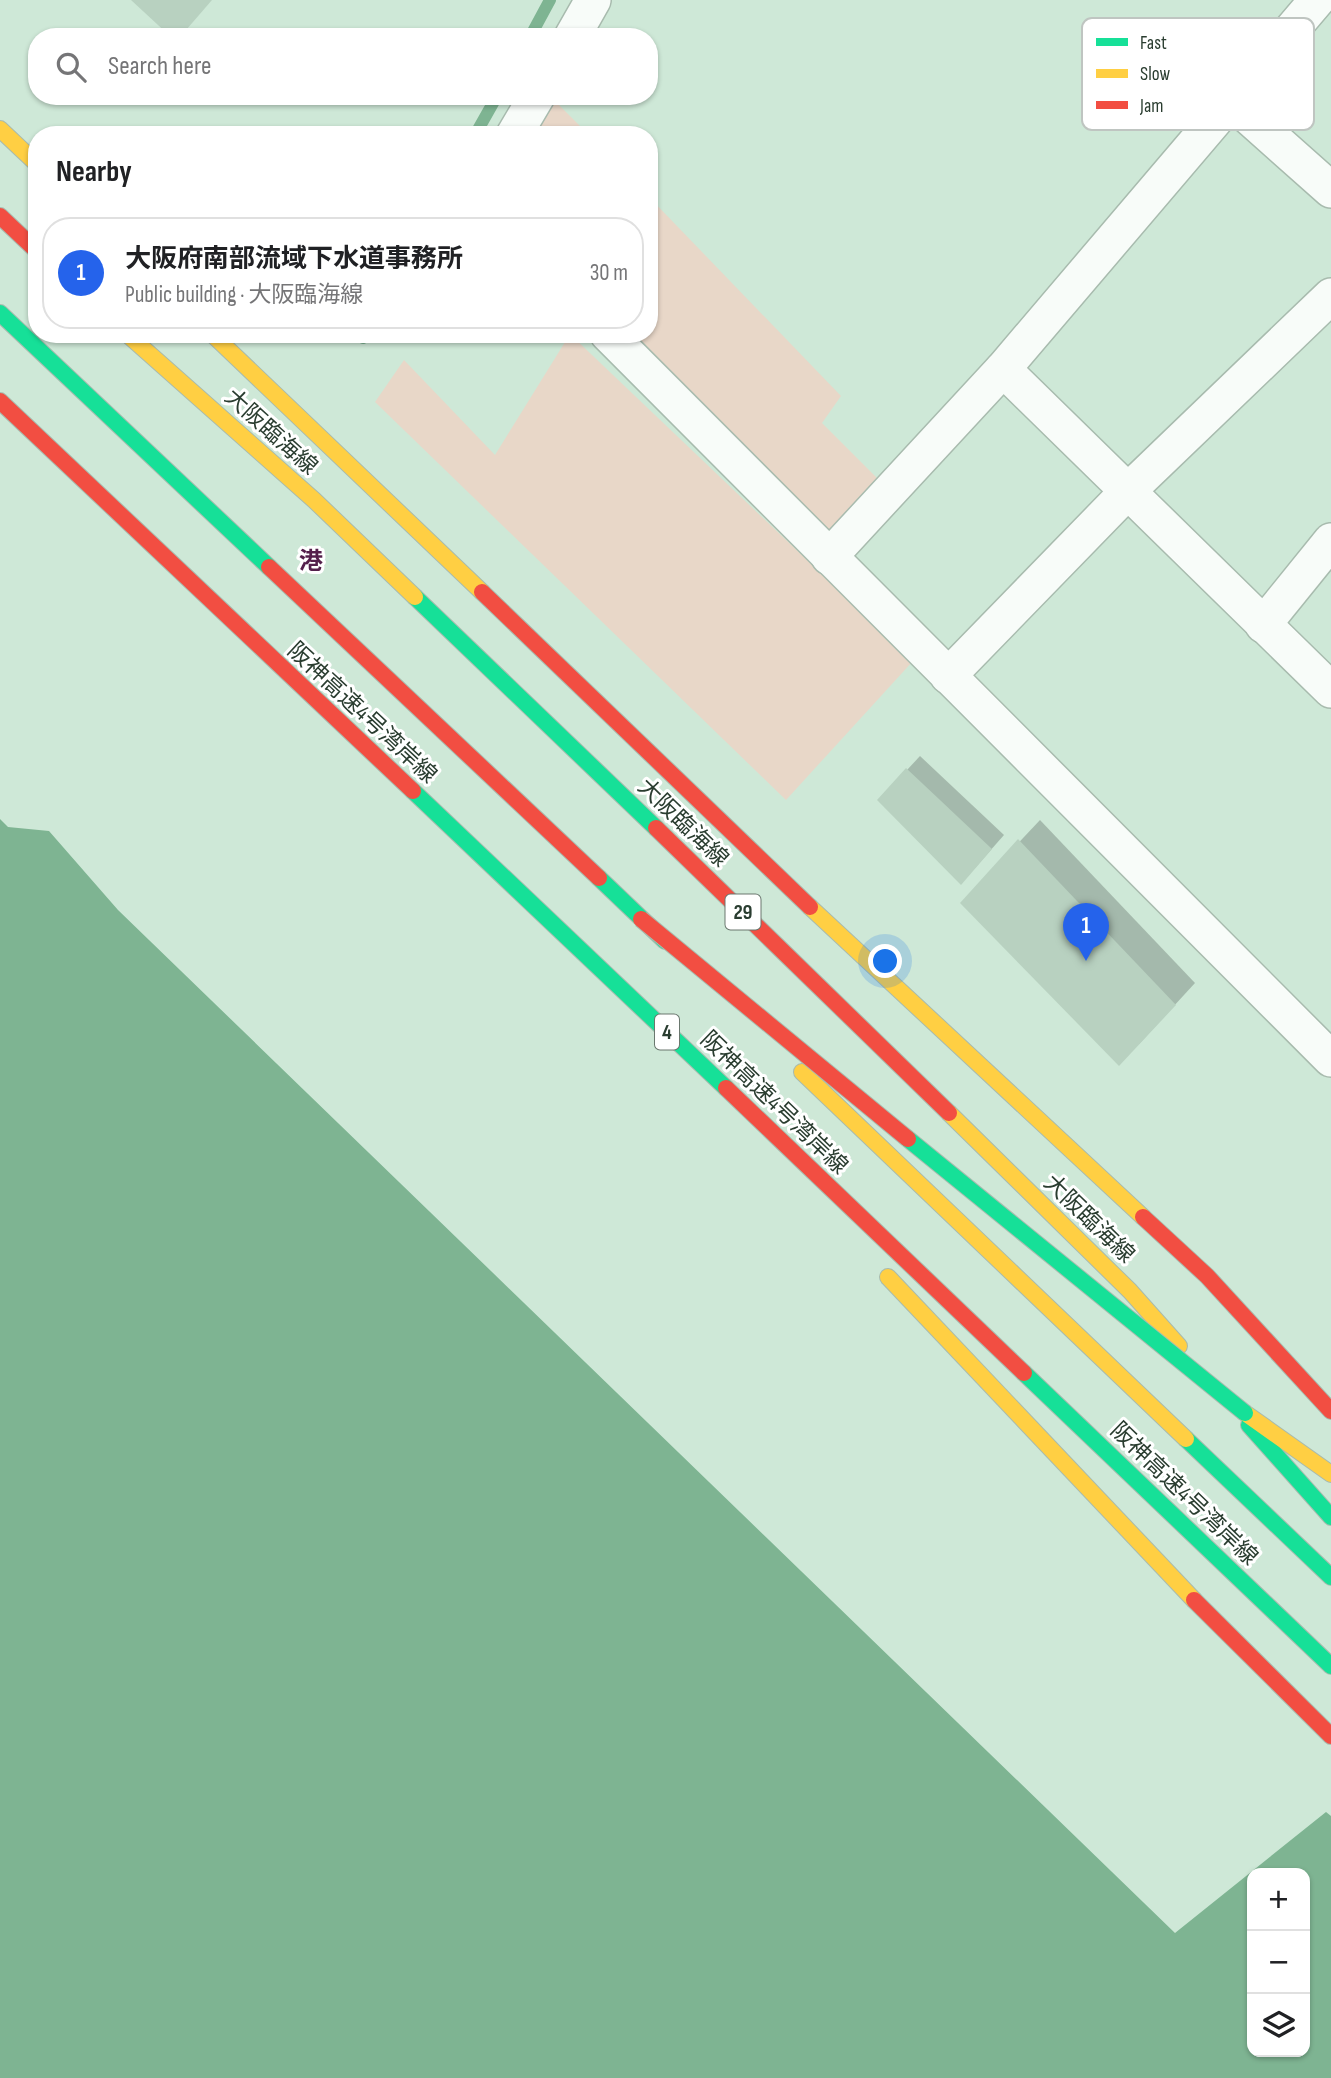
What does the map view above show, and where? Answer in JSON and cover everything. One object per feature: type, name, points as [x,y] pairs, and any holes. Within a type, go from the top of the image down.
[{"type":"main road","points":[[0,129],[28,155]]},
{"type":"main road","points":[[0,216],[28,242]]},
{"type":"main road","name":"阪神高速4号湾岸線","points":[[0,313],[28,339]]},
{"type":"main road","name":"阪神高速4号湾岸線","points":[[32,343],[1331,1577]]},
{"type":"main road","name":"大阪臨海線","points":[[137,343],[324,510],[747,915],[1130,1291],[1331,1517]]},
{"type":"main road","name":"大阪臨海線","points":[[221,343],[791,889],[1207,1276],[1331,1411]]},
{"type":"main road","name":"阪神高速4号湾岸線","points":[[0,401],[600,968],[1331,1667]]},
{"type":"main road","points":[[641,919],[1213,1388],[1331,1474]]},
{"type":"main road","points":[[600,968],[789,1171]]},
{"type":"main road","points":[[874,1262],[1178,1583],[1331,1736]]},
{"type":"street","points":[[577,28],[593,0]]},
{"type":"street","points":[[1302,18],[1317,0]]},
{"type":"street","points":[[519,126],[532,105]]},
{"type":"street","points":[[829,557],[1003,369],[1207,130]]},
{"type":"street","points":[[1263,130],[1331,190]]},
{"type":"street","points":[[948,676],[1127,492],[1331,296]]},
{"type":"street","points":[[617,343],[1331,1059]]},
{"type":"street","points":[[1003,369],[1331,690]]},
{"type":"street","points":[[1264,625],[1331,541]]},
{"type":"shaded area","points":[[544,105],[559,105],[580,126],[529,126]]},
{"type":"shaded area","points":[[658,206],[841,396],[822,423],[886,487],[829,555],[626,343],[658,343]]},
{"type":"shaded area","points":[[564,343],[579,343],[913,661],[786,800],[375,402],[404,360],[495,455]]},
{"type":"shaded area","points":[[0,819],[8,827],[49,831],[118,910],[1175,1933],[1247,1875],[1247,2057],[1310,2057],[1310,1868],[1256,1868],[1326,1812],[1331,1816],[1331,2078],[0,2078]]},
{"type":"building","points":[[131,0],[212,0],[188,28],[161,28]]},
{"type":"building","points":[[906,768],[992,849],[961,885],[877,800]]},
{"type":"building","points":[[1018,839],[1176,1005],[1119,1066],[960,903]]},
{"type":"waterway","points":[[535,28],[550,0]]},
{"type":"waterway","points":[[480,126],[492,105]]},
{"type":"traffic: fast","points":[[0,313],[28,339]]},
{"type":"traffic: fast","points":[[32,343],[269,567]]},
{"type":"traffic: fast","points":[[415,597],[656,828]]},
{"type":"traffic: fast","points":[[413,791],[726,1088]]},
{"type":"traffic: fast","points":[[599,878],[665,941]]},
{"type":"traffic: fast","points":[[908,1139],[1245,1413]]},
{"type":"traffic: fast","points":[[1024,1373],[1331,1666]]},
{"type":"traffic: fast","points":[[1249,1425],[1331,1517]]},
{"type":"traffic: fast","points":[[1186,1439],[1331,1577]]},
{"type":"traffic: slow","points":[[0,129],[28,155]]},
{"type":"traffic: slow","points":[[137,343],[314,500],[415,597]]},
{"type":"traffic: slow","points":[[221,343],[482,592]]},
{"type":"traffic: slow","points":[[810,907],[1143,1217]]},
{"type":"traffic: slow","points":[[802,1072],[1186,1439]]},
{"type":"traffic: slow","points":[[949,1113],[1130,1291],[1179,1346]]},
{"type":"traffic: slow","points":[[888,1277],[1194,1600]]},
{"type":"traffic: slow","points":[[1245,1413],[1331,1474]]},
{"type":"traffic: jam","points":[[0,216],[28,242]]},
{"type":"traffic: jam","points":[[0,401],[413,791]]},
{"type":"traffic: jam","points":[[269,567],[599,878]]},
{"type":"traffic: jam","points":[[482,592],[810,907]]},
{"type":"traffic: jam","points":[[656,828],[949,1113]]},
{"type":"traffic: jam","points":[[641,919],[908,1139]]},
{"type":"traffic: jam","points":[[726,1088],[1024,1373]]},
{"type":"traffic: jam","points":[[1143,1217],[1207,1276],[1331,1411]]},
{"type":"traffic: jam","points":[[1194,1600],[1331,1736]]},
{"type":"place","name":"大阪府南部流域下水道事務所","points":[[1086,961]]},
{"type":"district","name":"港","points":[[311,561]]}]
